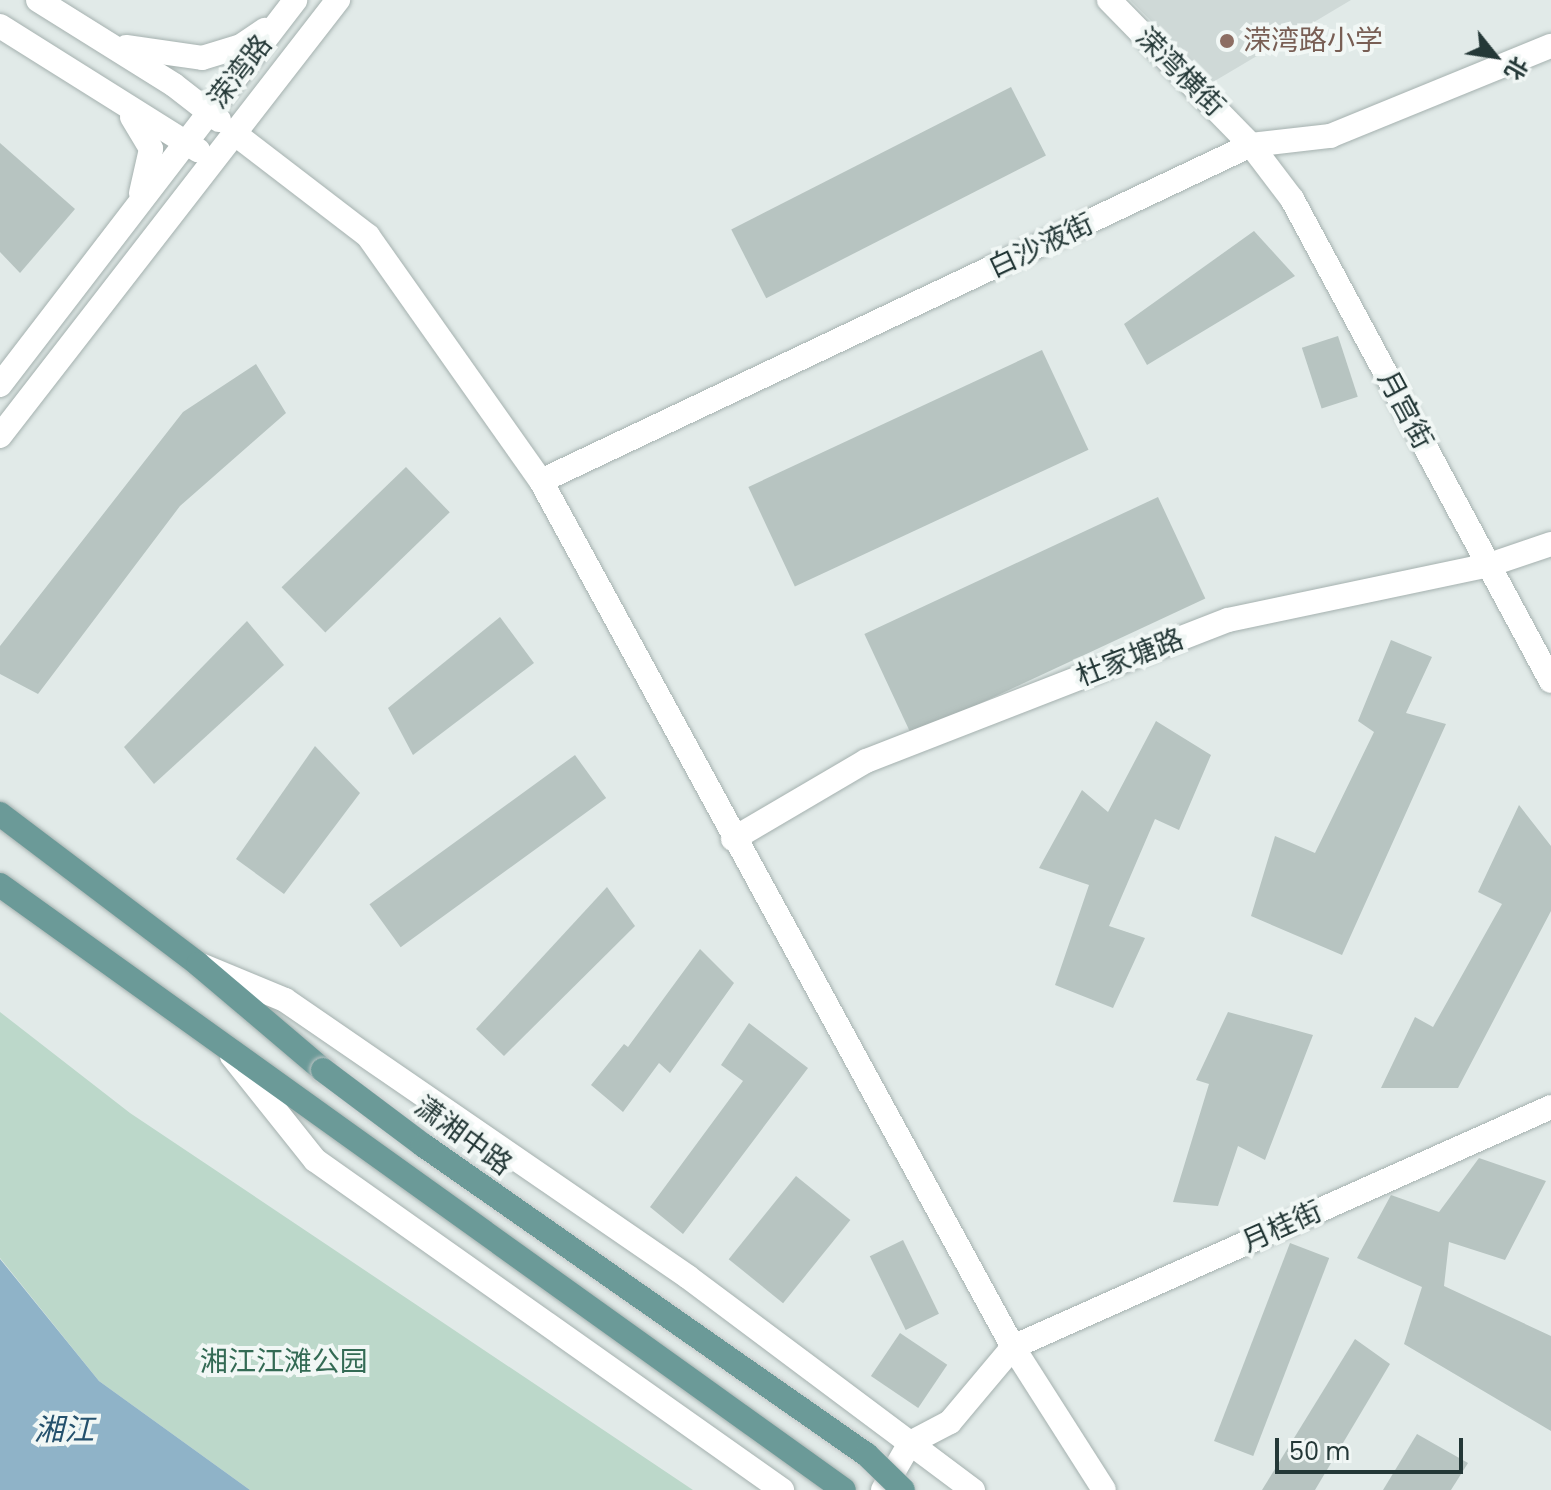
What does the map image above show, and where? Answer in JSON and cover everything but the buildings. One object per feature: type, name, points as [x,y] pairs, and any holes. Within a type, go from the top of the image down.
[{"type":"main road","name":"潇湘中路","points":[[0,814],[198,964],[323,1070],[423,1145],[867,1455],[903,1490]]},
{"type":"main road","points":[[0,885],[844,1490]]},
{"type":"street","points":[[38,0],[210,112],[368,236],[541,481],[733,839],[1013,1347],[1100,1487]]},
{"type":"street","points":[[104,41],[145,53],[202,58],[241,46],[295,0]]},
{"type":"street","name":"溁湾路","points":[[0,385],[295,0]]},
{"type":"street","points":[[0,436],[338,0]]},
{"type":"street","name":"溁湾横街","points":[[1109,0],[1251,145]]},
{"type":"street","points":[[0,26],[186,144],[214,158]]},
{"type":"street","name":"白沙液街","points":[[541,481],[1251,145],[1330,136],[1551,46]]},
{"type":"street","points":[[110,97],[145,132],[151,149],[148,175],[132,214]]},
{"type":"street","name":"月宫街","points":[[1251,145],[1292,199],[1551,681]]},
{"type":"street","name":"杜家塘路","points":[[733,839],[866,761],[1228,620],[1489,565],[1551,544]]},
{"type":"street","points":[[198,964],[285,1000],[688,1277],[973,1490]]},
{"type":"street","points":[[220,1041],[315,1160],[782,1490]]},
{"type":"street","name":"月桂街","points":[[1013,1347],[1551,1107]]},
{"type":"street","points":[[883,1490],[910,1443],[950,1422],[1013,1347]]},
{"type":"shaded area","name":"溁湾路小学","points":[[1130,0],[1351,0],[1213,82]]},
{"type":"green space","name":"湘江江滩公园","points":[[0,1012],[130,1113],[693,1490],[250,1490],[99,1381],[0,1258]]},
{"type":"water","name":"湘江","points":[[0,1259],[99,1381],[250,1490],[0,1490]]},
{"type":"place","name":"溁湾路小学","points":[[1227,41]]}]
